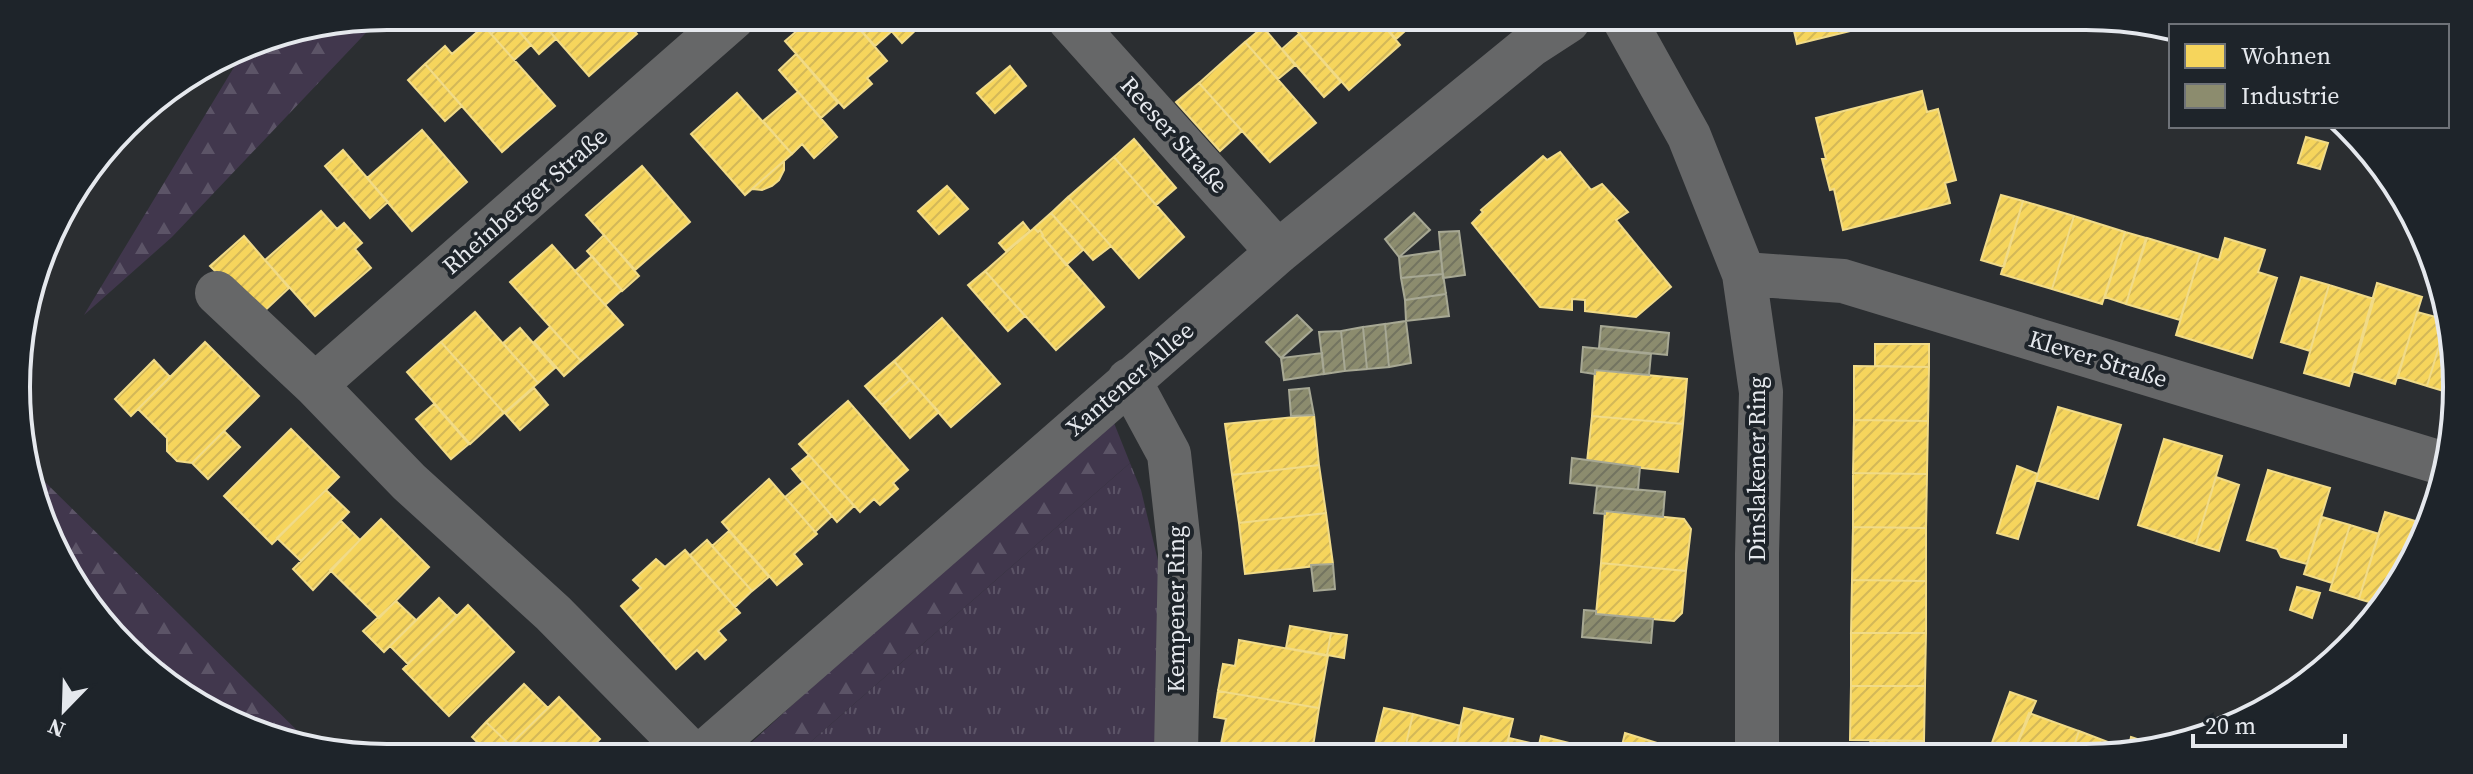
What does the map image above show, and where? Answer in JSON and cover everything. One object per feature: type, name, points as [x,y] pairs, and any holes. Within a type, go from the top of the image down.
[{"type":"street","name":"Rheinberger Straße","points":[[315,385],[719,30]]},
{"type":"street","name":"Reeser Straße","points":[[1079,30],[1278,252]]},
{"type":"street","name":"Xantener Allee","points":[[714,744],[1278,252],[1531,45],[1554,30]]},
{"type":"street","name":"Dinslakener Ring","points":[[1630,30],[1689,136],[1744,274],[1761,392],[1757,744]]},
{"type":"street","name":"Klever Straße","points":[[1744,274],[1843,281],[2435,461]]},
{"type":"street","points":[[217,293],[315,385],[409,482],[553,613],[682,744]]},
{"type":"street","name":"Kempener Ring","points":[[1129,380],[1169,454],[1180,553],[1176,744]]},
{"type":"green space","points":[[368,31],[172,237],[84,315],[236,64],[295,42]]},
{"type":"green space","points":[[1114,423],[1130,463],[808,744],[750,744]]},
{"type":"green space","points":[[1130,463],[1141,490],[1166,594],[1163,744],[808,744]]},
{"type":"green space","points":[[42,479],[300,733],[250,717],[208,696],[170,670],[135,639],[104,604],[78,566],[57,524]]},
{"type":"building: Wohnen","points":[[479,30],[488,30],[555,106],[502,152],[425,64],[445,46],[452,54]]},
{"type":"building: Wohnen","points":[[496,30],[518,30],[531,45],[514,60],[491,34]]},
{"type":"building: Wohnen","points":[[518,30],[549,30],[556,39],[539,54]]},
{"type":"building: Wohnen","points":[[548,30],[634,30],[637,34],[589,76]]},
{"type":"building: Wohnen","points":[[798,30],[860,30],[887,61],[867,78],[872,84],[844,108],[785,41]]},
{"type":"building: Wohnen","points":[[861,30],[891,30],[892,31],[875,46]]},
{"type":"building: Wohnen","points":[[891,30],[916,30],[902,43]]},
{"type":"building: Wohnen","points":[[1259,30],[1266,30],[1295,65],[1278,79],[1245,42]]},
{"type":"building: Wohnen","points":[[1296,30],[1387,30],[1400,45],[1349,90]]},
{"type":"building: Wohnen","points":[[1388,30],[1406,30],[1396,39]]},
{"type":"building: Wohnen","points":[[1794,30],[1854,30],[1797,44]]},
{"type":"building: Wohnen","points":[[1299,34],[1341,82],[1324,97],[1282,49]]},
{"type":"building: Wohnen","points":[[1245,42],[1316,123],[1270,162],[1199,83]]},
{"type":"building: Wohnen","points":[[796,54],[838,103],[821,118],[779,70]]},
{"type":"building: Wohnen","points":[[425,64],[462,106],[445,121],[408,80]]},
{"type":"building: Wohnen","points":[[1010,66],[1026,86],[995,113],[977,93]]},
{"type":"building: Wohnen","points":[[1199,83],[1242,131],[1220,151],[1176,102]]},
{"type":"building: Wohnen","points":[[1922,91],[1927,112],[1938,109],[1956,180],[1945,183],[1950,203],[1843,230],[1834,189],[1830,190],[1822,159],[1826,159],[1816,118]]},
{"type":"building: Wohnen","points":[[798,92],[837,137],[814,158],[802,144],[792,154],[763,121]]},
{"type":"building: Wohnen","points":[[737,93],[792,154],[745,195],[691,134]]},
{"type":"building: Wohnen","points":[[422,130],[467,182],[412,231],[367,178]]},
{"type":"building: Wohnen","points":[[2306,137],[2328,143],[2320,169],[2298,163]]},
{"type":"building: Wohnen","points":[[1134,139],[1176,188],[1156,205],[1114,157]]},
{"type":"building: Wohnen","points":[[343,150],[388,202],[370,218],[325,166]]},
{"type":"building: Wohnen","points":[[1560,152],[1591,190],[1602,184],[1628,212],[1616,220],[1671,287],[1636,317],[1585,311],[1585,300],[1572,299],[1572,310],[1540,307],[1472,223],[1483,212],[1481,210],[1543,156],[1547,160]]},
{"type":"building: Wohnen","points":[[1114,157],[1184,237],[1139,278],[1068,197]]},
{"type":"building: Wohnen","points":[[784,161],[779,180],[762,190],[752,189]]},
{"type":"building: Wohnen","points":[[642,166],[690,222],[635,270],[586,215]]},
{"type":"building: Wohnen","points":[[947,186],[968,209],[939,234],[918,211]]},
{"type":"building: Wohnen","points":[[2001,195],[2023,201],[2004,267],[1981,260]]},
{"type":"building: Wohnen","points":[[1068,197],[1111,246],[1093,260],[1051,213]]},
{"type":"building: Wohnen","points":[[2023,201],[2074,216],[2052,289],[2001,274]]},
{"type":"building: Wohnen","points":[[321,211],[337,229],[344,223],[362,243],[355,249],[371,268],[315,316],[265,260]]},
{"type":"building: Wohnen","points":[[1051,213],[1083,250],[1066,265],[1040,230],[1038,232],[1034,228]]},
{"type":"building: Wohnen","points":[[2074,216],[2125,232],[2102,304],[2052,289]]},
{"type":"building: Wohnen","points":[[1023,222],[1030,231],[1006,251],[999,243]]},
{"type":"building: Wohnen","points":[[1034,228],[1038,232],[1040,230],[1104,307],[1056,350],[985,271]]},
{"type":"building: Wohnen","points":[[2125,232],[2146,238],[2126,304],[2105,297]]},
{"type":"building: Wohnen","points":[[604,235],[639,276],[622,291],[587,251]]},
{"type":"building: Wohnen","points":[[244,236],[289,288],[260,315],[210,266]]},
{"type":"building: Wohnen","points":[[2147,238],[2200,254],[2180,320],[2126,304]]},
{"type":"building: Wohnen","points":[[2225,238],[2265,250],[2258,272],[2277,278],[2252,358],[2176,335],[2200,254],[2219,260]]},
{"type":"building: Wohnen","points":[[552,245],[623,325],[581,361],[510,282]]},
{"type":"building: Wohnen","points":[[592,256],[622,290],[605,305],[575,271]]},
{"type":"building: Wohnen","points":[[985,271],[1025,316],[1008,331],[968,285]]},
{"type":"building: Wohnen","points":[[2301,277],[2329,285],[2310,351],[2281,342]]},
{"type":"building: Wohnen","points":[[2377,283],[2422,297],[2395,384],[2352,371]]},
{"type":"building: Wohnen","points":[[2329,285],[2374,299],[2349,386],[2304,373]]},
{"type":"building: Wohnen","points":[[475,312],[538,383],[504,413],[441,342]]},
{"type":"building: Wohnen","points":[[2417,312],[2436,317],[2440,342],[2427,386],[2398,377]]},
{"type":"building: Wohnen","points":[[942,318],[1000,384],[951,427],[894,361]]},
{"type":"building: Wohnen","points":[[550,327],[581,361],[564,376],[534,342]]},
{"type":"building: Wohnen","points":[[520,328],[555,368],[538,383],[503,343]]},
{"type":"building: Wohnen","points":[[205,342],[259,396],[192,463],[177,461],[167,451],[167,438],[138,409]]},
{"type":"building: Wohnen","points":[[441,342],[504,413],[470,444],[407,372]]},
{"type":"building: Wohnen","points":[[2440,342],[2443,391],[2427,386]]},
{"type":"building: Wohnen","points":[[1875,344],[1929,344],[1929,367],[1875,366]]},
{"type":"building: Wohnen","points":[[154,360],[170,377],[131,416],[115,399]]},
{"type":"building: Wohnen","points":[[894,361],[910,380],[882,405],[865,386]]},
{"type":"building: Wohnen","points":[[1854,366],[1929,367],[1928,421],[1854,420]]},
{"type":"building: Wohnen","points":[[1595,370],[1687,379],[1683,424],[1592,416]]},
{"type":"building: Wohnen","points":[[910,380],[939,412],[910,438],[882,405]]},
{"type":"building: Wohnen","points":[[534,388],[548,405],[520,430],[505,413]]},
{"type":"building: Wohnen","points":[[848,401],[908,470],[893,483],[898,489],[880,505],[874,499],[860,512],[799,444]]},
{"type":"building: Wohnen","points":[[434,404],[469,444],[451,459],[416,419]]},
{"type":"building: Wohnen","points":[[2058,407],[2121,425],[2098,499],[2036,480]]},
{"type":"building: Wohnen","points":[[1314,415],[1319,465],[1232,475],[1225,424]]},
{"type":"building: Wohnen","points":[[1592,416],[1683,424],[1678,472],[1587,462]]},
{"type":"building: Wohnen","points":[[1854,420],[1928,421],[1927,474],[1853,473]]},
{"type":"building: Wohnen","points":[[291,429],[339,477],[272,544],[224,496]]},
{"type":"building: Wohnen","points":[[224,431],[240,447],[208,479],[192,463]]},
{"type":"building: Wohnen","points":[[2164,439],[2222,456],[2196,544],[2138,525]]},
{"type":"building: Wohnen","points":[[809,455],[854,506],[837,522],[792,469]]},
{"type":"building: Wohnen","points":[[1319,465],[1326,513],[1239,523],[1232,475]]},
{"type":"building: Wohnen","points":[[2017,466],[2038,474],[2018,539],[1997,533]]},
{"type":"building: Wohnen","points":[[2268,470],[2330,488],[2307,564],[2281,557],[2277,549],[2247,540]]},
{"type":"building: Wohnen","points":[[1853,473],[1927,474],[1926,528],[1853,527]]},
{"type":"building: Wohnen","points":[[2216,477],[2239,485],[2219,551],[2196,544]]},
{"type":"building: Wohnen","points":[[769,479],[817,534],[794,554],[802,564],[777,585],[722,522]]},
{"type":"building: Wohnen","points":[[803,482],[832,516],[815,532],[785,497]]},
{"type":"building: Wohnen","points":[[326,490],[349,512],[301,561],[277,538]]},
{"type":"building: Wohnen","points":[[1605,511],[1684,519],[1691,529],[1686,571],[1601,563]]},
{"type":"building: Wohnen","points":[[2385,512],[2417,522],[2395,566],[2370,602],[2359,599]]},
{"type":"building: Wohnen","points":[[1326,513],[1333,564],[1245,574],[1239,523]]},
{"type":"building: Wohnen","points":[[2322,517],[2350,525],[2332,583],[2304,574]]},
{"type":"building: Wohnen","points":[[381,519],[429,567],[379,618],[330,570]]},
{"type":"building: Wohnen","points":[[341,521],[360,540],[313,590],[293,569]]},
{"type":"building: Wohnen","points":[[2350,525],[2379,534],[2359,599],[2330,590]]},
{"type":"building: Wohnen","points":[[1853,527],[1926,528],[1926,581],[1852,580]]},
{"type":"building: Wohnen","points":[[729,531],[769,577],[752,591],[712,546]]},
{"type":"building: Wohnen","points":[[707,540],[752,591],[735,607],[690,555]]},
{"type":"building: Wohnen","points":[[685,550],[740,613],[718,631],[726,640],[705,659],[697,650],[676,669],[621,606],[641,588],[633,580],[656,559],[665,567]]},
{"type":"building: Wohnen","points":[[1601,563],[1686,571],[1682,613],[1674,621],[1596,614]]},
{"type":"building: Wohnen","points":[[1852,580],[1926,581],[1926,633],[1851,633]]},
{"type":"building: Wohnen","points":[[2297,587],[2320,593],[2312,618],[2290,610]]},
{"type":"building: Wohnen","points":[[439,598],[457,616],[408,664],[390,646]]},
{"type":"building: Wohnen","points":[[396,601],[416,620],[384,652],[363,631]]},
{"type":"building: Wohnen","points":[[468,605],[514,652],[449,716],[403,669]]},
{"type":"building: Wohnen","points":[[1290,626],[1331,633],[1327,655],[1286,648]]},
{"type":"building: Wohnen","points":[[1331,633],[1347,635],[1344,658],[1327,655]]},
{"type":"building: Wohnen","points":[[1851,633],[1926,633],[1925,686],[1851,686]]},
{"type":"building: Wohnen","points":[[1239,640],[1328,656],[1319,708],[1218,691],[1223,664],[1235,666]]},
{"type":"building: Wohnen","points":[[524,684],[548,708],[511,744],[486,722]]},
{"type":"building: Wohnen","points":[[1851,686],[1925,686],[1924,741],[1850,740]]},
{"type":"building: Wohnen","points":[[1218,691],[1319,708],[1313,744],[1221,744],[1226,719],[1214,717]]},
{"type":"building: Wohnen","points":[[2010,692],[2036,701],[2017,744],[1992,744]]},
{"type":"building: Wohnen","points":[[559,697],[600,739],[595,744],[511,744]]},
{"type":"building: Wohnen","points":[[1384,708],[1413,714],[1406,744],[1375,744]]},
{"type":"building: Wohnen","points":[[1464,708],[1513,719],[1507,744],[1457,744]]},
{"type":"building: Wohnen","points":[[2029,713],[2079,731],[2075,744],[2017,744]]},
{"type":"building: Wohnen","points":[[1413,714],[1461,726],[1457,744],[1406,744]]},
{"type":"building: Wohnen","points":[[486,722],[509,744],[479,744],[472,737]]},
{"type":"building: Wohnen","points":[[2079,731],[2110,743],[2086,744],[2075,744]]},
{"type":"building: Wohnen","points":[[1625,733],[1660,744],[1622,744]]},
{"type":"building: Wohnen","points":[[1541,736],[1573,744],[1539,744]]},
{"type":"building: Wohnen","points":[[1509,738],[1535,744],[1507,744]]},
{"type":"building: Wohnen","points":[[1870,740],[1924,741],[1924,744],[1870,744]]},
{"type":"building: Industrie","points":[[1414,213],[1430,230],[1399,257],[1385,239]]},
{"type":"building: Industrie","points":[[1459,231],[1465,275],[1443,278],[1439,232]]},
{"type":"building: Industrie","points":[[1440,251],[1443,274],[1401,278],[1399,257]]},
{"type":"building: Industrie","points":[[1443,274],[1446,294],[1405,300],[1401,278]]},
{"type":"building: Industrie","points":[[1446,294],[1449,316],[1406,321],[1405,300]]},
{"type":"building: Industrie","points":[[1297,315],[1312,330],[1281,358],[1266,342]]},
{"type":"building: Industrie","points":[[1406,321],[1411,363],[1389,367],[1385,324]]},
{"type":"building: Industrie","points":[[1385,324],[1389,367],[1367,369],[1363,327]]},
{"type":"building: Industrie","points":[[1601,326],[1669,333],[1667,355],[1599,348]]},
{"type":"building: Industrie","points":[[1363,327],[1367,369],[1345,371],[1341,331]]},
{"type":"building: Industrie","points":[[1341,331],[1345,371],[1324,374],[1319,332]]},
{"type":"building: Industrie","points":[[1583,347],[1651,354],[1649,375],[1595,370],[1595,374],[1581,372]]},
{"type":"building: Industrie","points":[[1322,353],[1324,374],[1284,380],[1281,358]]},
{"type":"building: Industrie","points":[[1309,388],[1314,415],[1291,416],[1289,390]]},
{"type":"building: Industrie","points":[[1572,458],[1640,467],[1638,490],[1570,483]]},
{"type":"building: Industrie","points":[[1597,486],[1665,492],[1663,517],[1605,511],[1605,514],[1594,513]]},
{"type":"building: Industrie","points":[[1333,564],[1335,589],[1314,591],[1311,565]]},
{"type":"building: Industrie","points":[[1584,610],[1596,611],[1596,614],[1653,619],[1651,643],[1582,637]]}]
